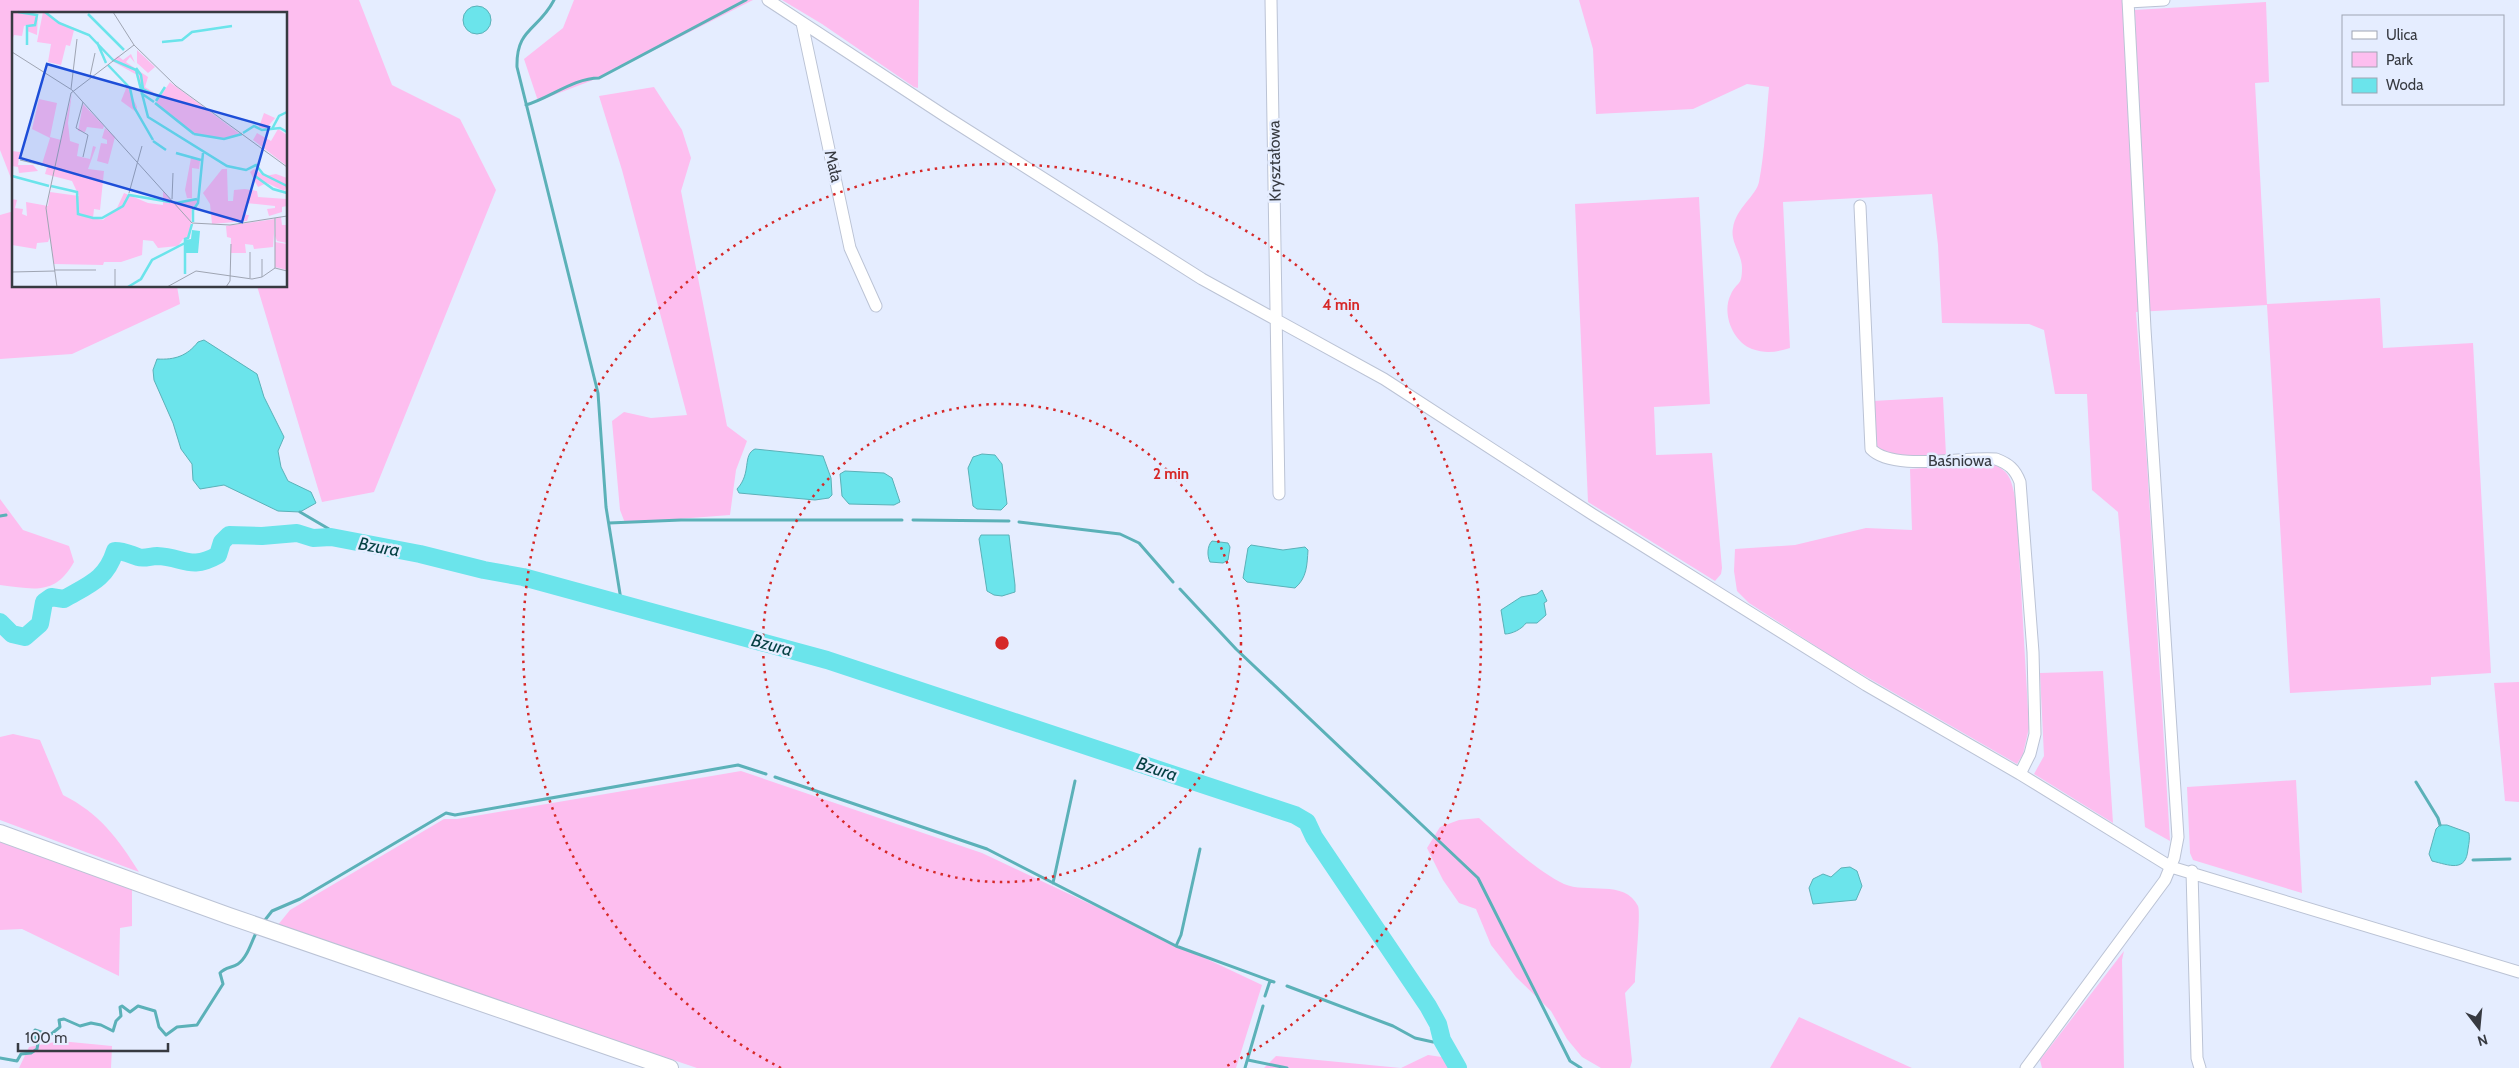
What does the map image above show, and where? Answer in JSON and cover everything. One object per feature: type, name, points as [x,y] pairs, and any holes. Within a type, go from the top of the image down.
[{"type":"street","points":[[768,0],[1202,279],[1384,379],[1467,434],[1523,467],[1592,514],[1866,685],[2020,774],[2171,867],[2192,871],[2519,972]]},
{"type":"street","name":"Kryształowa","points":[[1271,0],[1279,494]]},
{"type":"street","points":[[2027,1068],[2152,899],[2171,867],[2176,849],[2177,824],[2145,329],[2128,1],[2164,0]]},
{"type":"street","name":"Mała","points":[[802,23],[850,248],[876,306]]},
{"type":"street","name":"Baśniowa","points":[[1860,206],[1869,442],[1872,449],[1878,456],[1904,461],[1996,459],[2007,463],[2016,472],[2020,482],[2033,652],[2035,734],[2030,754],[2020,774]]},
{"type":"street","points":[[0,833],[229,916],[670,1068]]},
{"type":"street","points":[[2192,871],[2197,1058],[2200,1068]]},
{"type":"green space","points":[[0,0],[359,0],[392,85],[460,119],[496,190],[374,492],[322,502],[258,288],[288,288],[288,12],[12,12],[12,181],[0,150]]},
{"type":"green space","points":[[574,0],[753,0],[601,77],[538,101],[524,59],[563,28]]},
{"type":"green space","points":[[782,0],[919,0],[918,88],[822,24]]},
{"type":"green space","points":[[1579,0],[2122,0],[2127,84],[2137,84],[2135,10],[2266,2],[2269,82],[2255,83],[2267,304],[2380,298],[2383,348],[2473,343],[2491,673],[2431,677],[2431,685],[2290,693],[2267,305],[2136,312],[2170,841],[2145,827],[2118,512],[2092,490],[2087,394],[2055,394],[2044,330],[2029,324],[1942,323],[1938,245],[1932,194],[1783,202],[1790,348],[1767,352],[1757,351],[1745,345],[1734,334],[1727,310],[1731,294],[1740,281],[1742,274],[1741,263],[1733,238],[1733,228],[1738,214],[1759,182],[1769,87],[1747,84],[1693,109],[1596,114],[1593,49]]},
{"type":"green space","points":[[654,87],[682,130],[691,158],[681,191],[727,426],[747,441],[736,470],[730,515],[625,523],[620,510],[612,421],[624,412],[651,418],[687,415],[622,170],[599,96]]},
{"type":"green space","points":[[1699,197],[1710,404],[1654,407],[1656,455],[1712,453],[1722,568],[1721,574],[1715,581],[1588,502],[1575,204]]},
{"type":"green space","points":[[12,212],[12,288],[177,288],[180,304],[72,354],[0,359],[0,215]]},
{"type":"green space","points":[[1943,397],[1946,455],[1903,457],[1883,451],[1876,445],[1871,432],[1873,401]]},
{"type":"green space","points":[[1989,463],[2002,469],[2009,477],[2016,501],[2029,728],[2023,754],[2017,764],[1839,661],[1749,603],[1737,591],[1734,571],[1735,549],[1795,545],[1866,528],[1912,530],[1910,469]]},
{"type":"green space","points":[[0,499],[23,530],[69,546],[74,562],[67,573],[59,580],[43,588],[0,585]]},
{"type":"green space","points":[[2103,671],[2113,823],[2034,774],[2044,756],[2040,673]]},
{"type":"green space","points":[[2519,682],[2519,802],[2505,801],[2494,683]]},
{"type":"green space","points":[[13,734],[40,740],[63,795],[87,810],[107,828],[139,872],[0,820],[0,737]]},
{"type":"green space","points":[[741,771],[982,853],[1262,985],[1236,1068],[697,1068],[277,926],[290,910],[444,819],[457,819]]},
{"type":"green space","points":[[2296,780],[2302,893],[2193,860],[2190,853],[2187,787]]},
{"type":"green space","points":[[1479,818],[1520,854],[1553,878],[1573,887],[1615,890],[1632,898],[1638,906],[1639,919],[1635,982],[1625,993],[1632,1061],[1630,1068],[1601,1068],[1582,1057],[1567,1039],[1551,1011],[1516,977],[1491,945],[1476,909],[1459,903],[1443,880],[1427,848],[1440,827],[1459,820]]},
{"type":"green space","points":[[0,842],[132,889],[132,926],[120,928],[119,976],[22,929],[0,930]]},
{"type":"green space","points":[[2124,951],[2122,960],[2124,1068],[2042,1068],[2040,1060]]},
{"type":"green space","points":[[1799,1017],[1912,1068],[1770,1068]]},
{"type":"green space","points":[[60,1041],[112,1046],[111,1068],[19,1068],[29,1047]]},
{"type":"green space","points":[[1428,1055],[1462,1060],[1466,1068],[1401,1068]]},
{"type":"green space","points":[[1276,1056],[1401,1068],[1264,1068]]},
{"type":"water","points":[[477,6],[487,10],[491,20],[487,30],[477,34],[467,30],[463,20],[467,10]]},
{"type":"water","points":[[204,340],[257,374],[264,397],[284,437],[278,451],[281,467],[288,481],[311,492],[316,503],[300,512],[278,511],[224,485],[200,489],[193,480],[192,464],[181,449],[173,423],[154,380],[153,370],[157,359],[169,359],[185,354],[198,342]]},
{"type":"water","points":[[755,449],[823,456],[831,478],[832,495],[829,498],[815,500],[739,493],[737,489],[742,483],[749,456]]},
{"type":"water","points":[[982,454],[995,455],[1002,464],[1007,504],[1001,510],[977,509],[973,506],[968,468],[973,457]]},
{"type":"water","points":[[845,471],[884,473],[892,478],[900,502],[894,505],[849,504],[842,496],[840,474]]},
{"type":"water","points":[[981,535],[1009,535],[1015,592],[1002,596],[994,595],[987,591],[979,539]]},
{"type":"water","points":[[1212,541],[1228,543],[1230,547],[1228,560],[1223,563],[1210,562],[1208,551]]},
{"type":"water","points":[[1251,545],[1283,550],[1305,547],[1308,550],[1307,566],[1302,580],[1295,588],[1247,582],[1243,578],[1248,548]]},
{"type":"water","points":[[1542,590],[1547,601],[1544,603],[1546,615],[1537,623],[1526,623],[1517,631],[1505,634],[1501,610],[1521,597],[1537,594]]},
{"type":"water","points":[[2440,825],[2447,825],[2469,833],[2467,857],[2464,862],[2456,866],[2432,861],[2429,854],[2436,829]]},
{"type":"water","points":[[1850,867],[1857,871],[1862,886],[1856,900],[1813,904],[1809,888],[1813,879],[1823,874],[1831,877],[1841,868]]},
{"type":"waterway","points":[[554,0],[520,44],[517,67],[598,393],[606,507],[622,606]]},
{"type":"waterway","points":[[526,105],[580,81],[599,78],[746,0]]},
{"type":"waterway","points":[[300,512],[329,529],[331,537]]},
{"type":"waterway","points":[[0,516],[6,515]]},
{"type":"waterway","points":[[609,523],[681,520],[902,520]]},
{"type":"waterway","points":[[913,520],[1009,521]]},
{"type":"waterway","points":[[1019,522],[1120,534],[1139,543],[1173,582]]},
{"type":"waterway","name":"Bzura","points":[[0,622],[12,634],[25,637],[40,624],[44,602],[51,597],[64,599],[95,581],[107,569],[115,551],[140,558],[157,556],[194,563],[208,560],[218,555],[222,542],[229,535],[262,536],[297,533],[313,538],[331,537],[420,554],[484,570],[523,577],[827,660],[1295,815],[1307,822],[1314,837],[1428,1006],[1438,1024],[1442,1040],[1458,1068]]},
{"type":"waterway","points":[[1180,589],[1236,649],[1478,878],[1570,1061],[1581,1068]]},
{"type":"waterway","points":[[265,920],[272,911],[300,899],[446,813],[455,815],[738,765],[766,774]]},
{"type":"waterway","points":[[775,777],[987,849],[1176,946],[1274,982]]},
{"type":"waterway","points":[[1053,883],[1075,781]]},
{"type":"waterway","points":[[2416,782],[2438,818],[2440,825]]},
{"type":"waterway","points":[[1176,946],[1181,935],[1200,849]]},
{"type":"waterway","points":[[2473,860],[2510,859]]},
{"type":"waterway","points":[[0,1058],[17,1061],[21,1054],[31,1053],[37,1049],[38,1043],[33,1033],[35,1030],[50,1035],[60,1027],[59,1020],[64,1019],[80,1026],[91,1023],[101,1025],[113,1031],[116,1021],[121,1016],[120,1007],[122,1006],[130,1012],[138,1006],[155,1011],[159,1027],[166,1035],[177,1027],[197,1025],[223,984],[220,973],[241,961],[256,933]]},
{"type":"waterway","points":[[1265,996],[1270,981]]},
{"type":"waterway","points":[[1287,986],[1393,1026],[1415,1038],[1433,1042],[1442,1040]]},
{"type":"waterway","points":[[1245,1068],[1263,1006]]},
{"type":"waterway","points":[[1248,1060],[1287,1068]]}]
